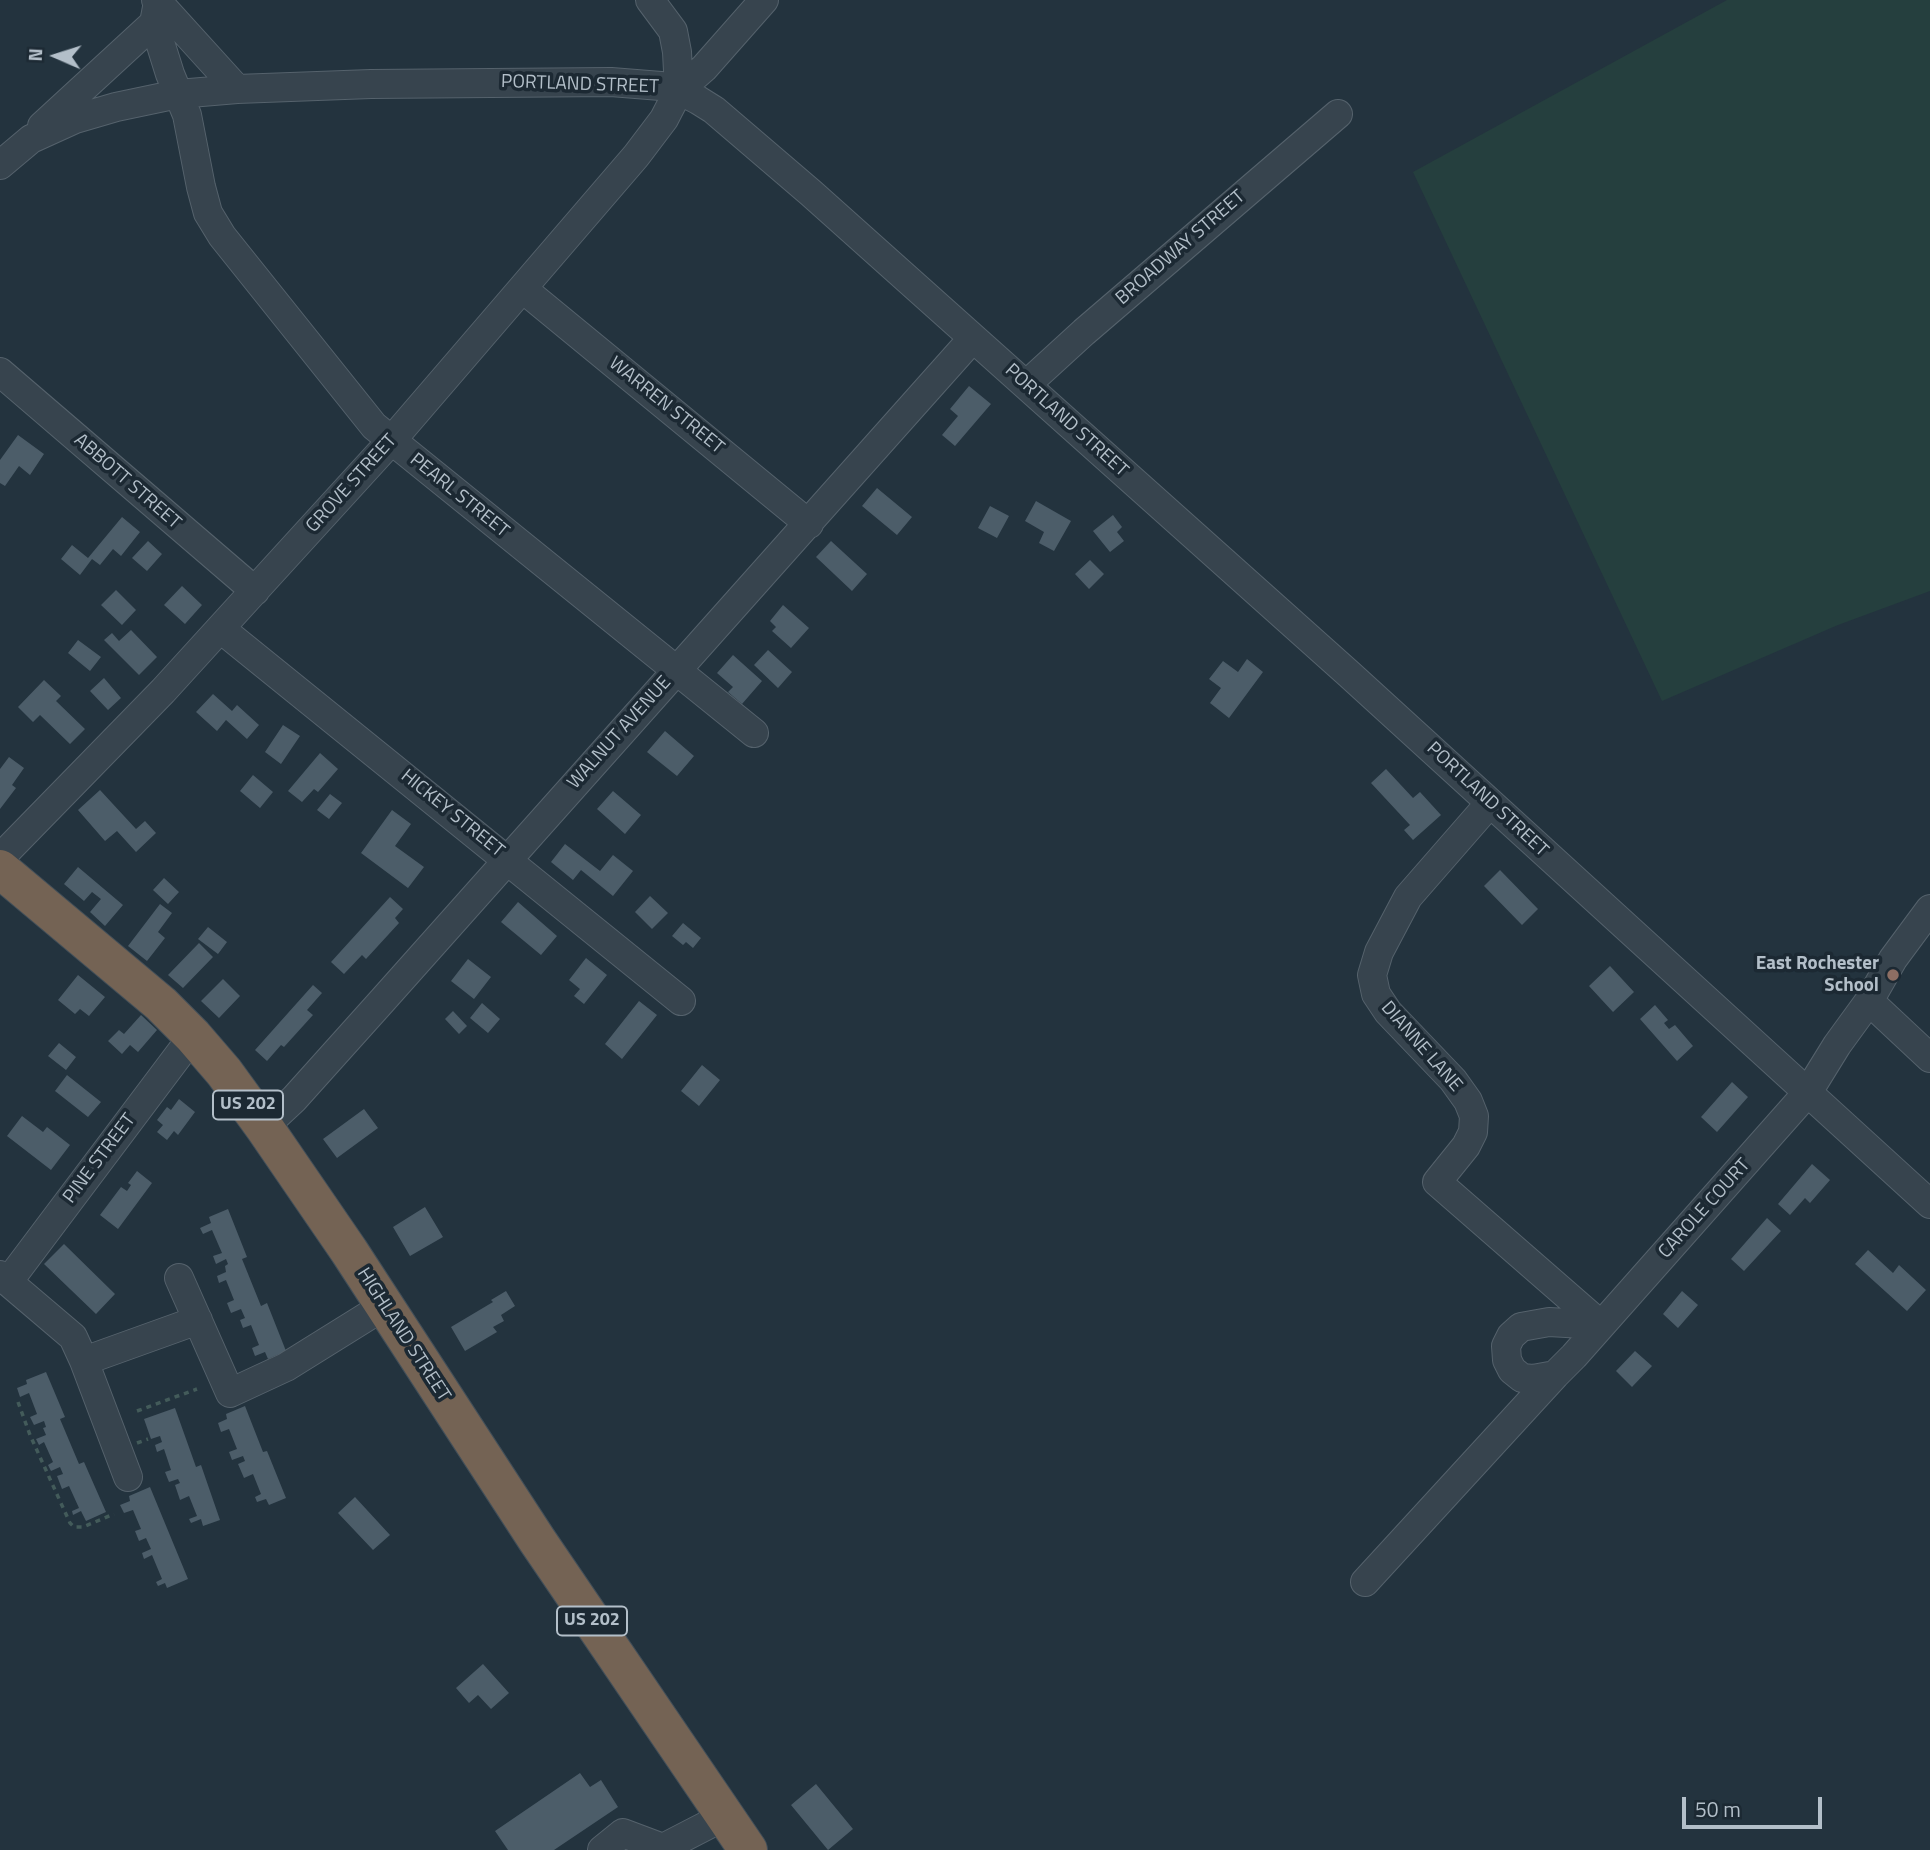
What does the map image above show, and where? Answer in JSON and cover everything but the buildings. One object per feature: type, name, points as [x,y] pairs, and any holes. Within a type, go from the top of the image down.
[{"type":"highway","name":"HIGHLAND STREET","points":[[0,869],[161,1004],[193,1036],[264,1127],[537,1541],[748,1850]]},
{"type":"street","points":[[650,0],[666,19],[676,41],[679,90]]},
{"type":"street","points":[[679,90],[712,60],[764,0]]},
{"type":"street","points":[[156,8],[237,89]]},
{"type":"street","name":"PEARL STREET","points":[[156,8],[178,94],[187,116],[208,213],[374,426],[754,733]]},
{"type":"street","name":"PORTLAND STREET","points":[[0,165],[31,139],[156,8]]},
{"type":"street","points":[[676,41],[712,60]]},
{"type":"street","name":"PORTLAND STREET","points":[[31,139],[95,112],[178,94],[237,89],[371,84],[574,82],[640,83],[679,90],[714,110],[1026,385],[1930,1203]]},
{"type":"street","name":"GROVE STREET","points":[[0,858],[221,629],[391,441],[636,156],[664,119],[679,90]]},
{"type":"street","name":"BROADWAY STREET","points":[[1026,385],[1338,114]]},
{"type":"street","name":"WARREN STREET","points":[[523,289],[808,523]]},
{"type":"street","name":"WALNUT AVENUE","points":[[264,1127],[294,1098],[973,338]]},
{"type":"street","name":"ABBOTT STREET","points":[[0,372],[255,591]]},
{"type":"street","name":"HICKEY STREET","points":[[221,629],[681,1001]]},
{"type":"street","name":"DIANNE LANE","points":[[1490,803],[1408,897],[1379,952],[1372,975],[1376,994],[1388,1012],[1454,1080],[1474,1116],[1473,1132],[1466,1146],[1437,1182],[1601,1325]]},
{"type":"street","name":"CAROLE COURT","points":[[1365,1582],[1601,1325],[1808,1092],[1869,1001],[1893,959],[1930,909]]},
{"type":"street","points":[[1869,1001],[1930,1058]]},
{"type":"street","name":"PINE STREET","points":[[4,1279],[193,1036]]},
{"type":"street","points":[[179,1278],[230,1393],[286,1367],[384,1306]]},
{"type":"street","points":[[4,1279],[78,1349],[128,1477]]},
{"type":"street","points":[[78,1349],[198,1320]]},
{"type":"street","points":[[1555,1375],[1521,1378],[1512,1370],[1507,1360],[1506,1346],[1511,1336],[1521,1327],[1535,1323],[1601,1325]]},
{"type":"street","points":[[602,1850],[623,1833],[663,1849],[725,1816]]},
{"type":"path","points":[[137,1411],[197,1389]]},
{"type":"path","points":[[18,1402],[70,1523],[74,1527],[83,1527],[114,1514]]},
{"type":"green space","points":[[1727,0],[1930,0],[1930,591],[1838,625],[1662,701],[1413,172]]},
{"type":"place","name":"East Rochester School","points":[[1893,975]]}]
